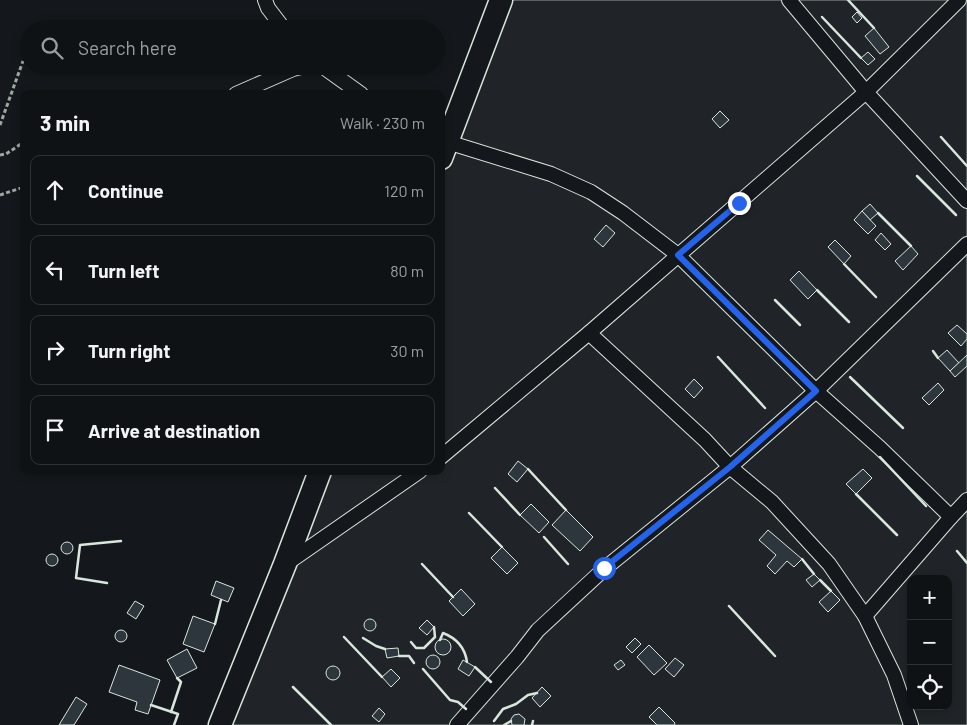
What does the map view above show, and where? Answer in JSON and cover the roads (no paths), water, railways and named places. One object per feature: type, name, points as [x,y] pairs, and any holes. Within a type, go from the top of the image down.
[{"type":"main road","points":[[445,142],[501,0]]},
{"type":"main road","points":[[220,725],[318,475]]},
{"type":"street","points":[[265,0],[268,8],[277,20]]},
{"type":"street","points":[[789,0],[866,92],[967,201]]},
{"type":"street","points":[[445,454],[589,333],[866,92],[960,0]]},
{"type":"street","points":[[245,90],[279,75]]},
{"type":"street","points":[[332,75],[355,90]]},
{"type":"street","points":[[445,148],[551,174],[591,192],[623,212],[678,255],[816,391],[880,448],[951,517]]},
{"type":"street","points":[[457,725],[517,658],[538,630],[604,568],[730,467],[816,391],[967,244]]},
{"type":"street","points":[[589,333],[705,440],[730,467],[772,502],[829,564],[865,616],[894,675],[911,725]]},
{"type":"street","points":[[285,564],[414,475]]},
{"type":"street","points":[[865,616],[967,500]]}]
